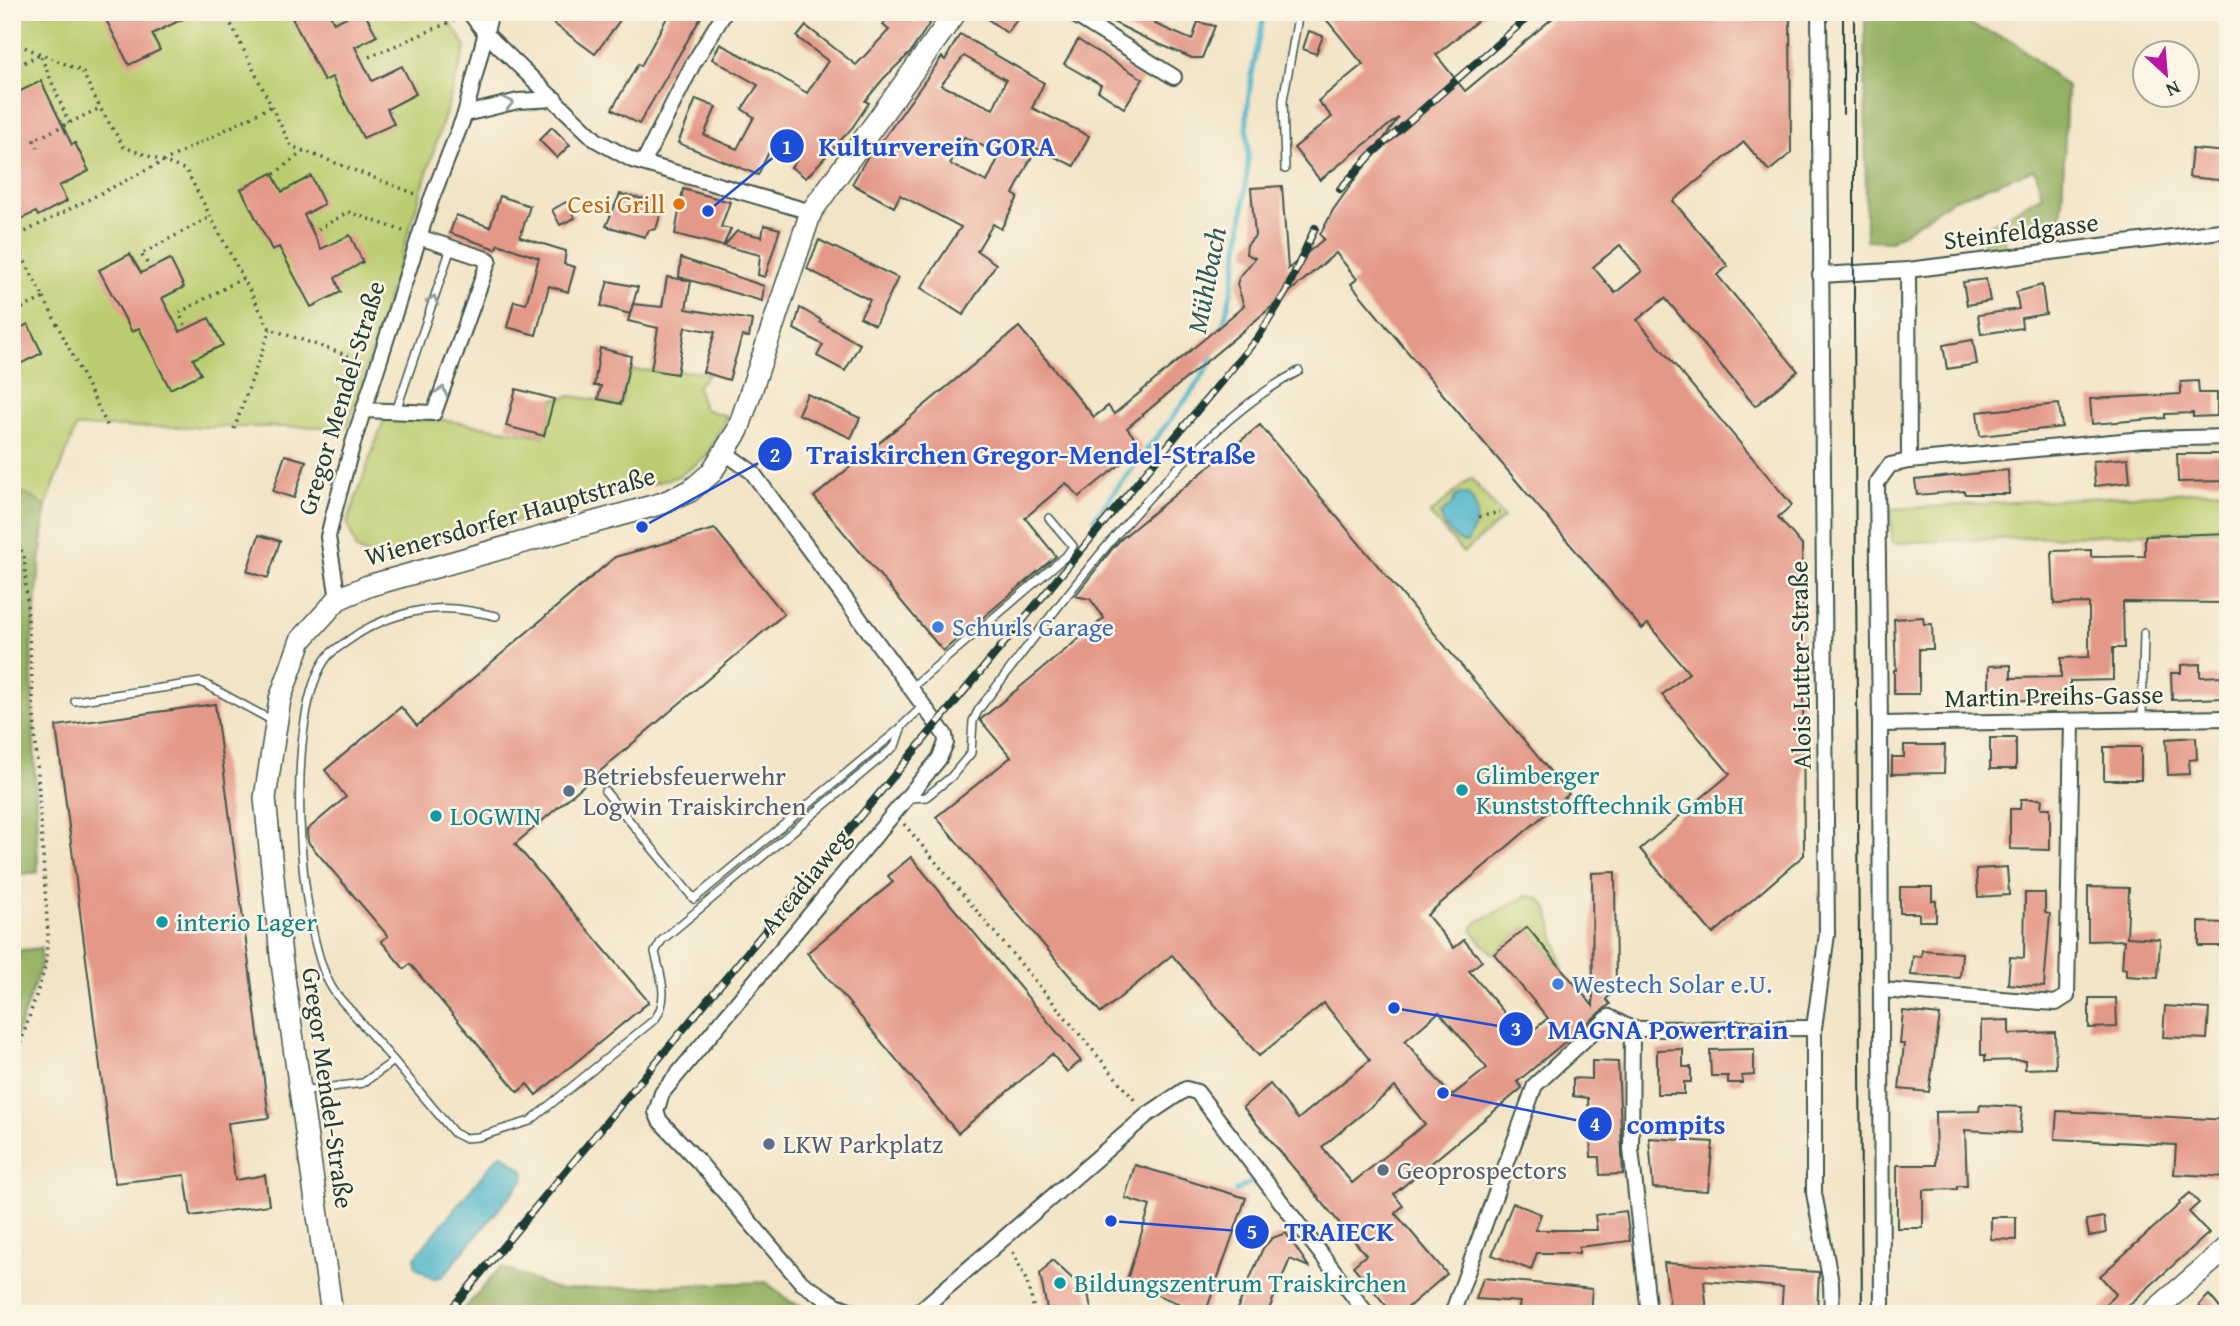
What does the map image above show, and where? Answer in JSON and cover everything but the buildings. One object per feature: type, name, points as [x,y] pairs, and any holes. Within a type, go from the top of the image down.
[{"type":"street","name":"Gregor Mendel-Straße","points":[[332,1314],[281,956],[265,798],[280,699],[301,640],[338,599],[328,537],[364,410],[419,237],[465,114],[491,12]]},
{"type":"street","points":[[643,163],[693,64],[725,12]]},
{"type":"street","name":"Wienersdorfer Hauptstraße","points":[[338,599],[368,586],[663,503],[690,491],[711,473],[738,430],[811,212],[956,12]]},
{"type":"street","points":[[1070,12],[1174,77]]},
{"type":"street","name":"Alois Lutter-Straße","points":[[1819,12],[1819,275],[1827,934],[1814,1028],[1814,1194],[1831,1283],[1832,1314]]},
{"type":"street","points":[[469,13],[486,34],[596,140],[632,160],[811,212]]},
{"type":"street","points":[[465,114],[518,101],[555,99]]},
{"type":"street","name":"Steinfeldgasse","points":[[1819,275],[1908,270],[2228,230]]},
{"type":"street","points":[[364,410],[434,413],[489,260],[419,237]]},
{"type":"street","points":[[1908,270],[1909,461]]},
{"type":"street","points":[[1882,1314],[1877,482],[1890,465],[1909,461],[2143,439],[2228,437]]},
{"type":"street","name":"Arcadiaweg","points":[[724,452],[752,472],[945,735],[946,743],[939,759],[662,1093],[656,1112],[660,1121],[698,1161],[802,1283],[836,1306],[860,1314]]},
{"type":"street","name":"Martin Preihs-Gasse","points":[[1880,724],[2228,718]]},
{"type":"street","points":[[1881,990],[2056,1003],[2067,996],[2072,722]]},
{"type":"street","points":[[1452,1314],[1535,1085],[1609,1017],[1633,1029],[1814,1028]]},
{"type":"street","points":[[1633,1029],[1631,1149],[1649,1314]]},
{"type":"street","points":[[916,1314],[1147,1115],[1186,1089],[1197,1092],[1367,1314]]},
{"type":"street","points":[[2151,1314],[2228,1247]]},
{"type":"lane","points":[[1285,169],[1283,100],[1299,12]]},
{"type":"lane","points":[[396,411],[450,248]]},
{"type":"lane","points":[[905,798],[926,797],[951,777],[971,753],[973,721],[979,709],[1087,569],[1155,489],[1227,421],[1275,383],[1299,371]]},
{"type":"lane","points":[[910,688],[1066,556],[1073,546],[1049,517]]},
{"type":"lane","points":[[496,616],[453,608],[414,612],[366,628],[328,656],[313,685],[306,718],[299,788],[300,848],[311,924],[319,960],[332,989],[453,1133],[464,1138],[478,1137],[530,1121],[645,1027],[662,1010],[663,983],[655,952],[662,940],[895,746],[902,726]]},
{"type":"lane","points":[[2142,718],[2144,633]]},
{"type":"lane","points":[[75,701],[201,682],[276,723]]},
{"type":"lane","points":[[605,792],[694,899],[923,706]]},
{"type":"lane","points":[[300,1091],[363,1083],[394,1061]]},
{"type":"path","points":[[225,12],[291,146],[431,200]]},
{"type":"path","points":[[369,57],[469,13]]},
{"type":"path","points":[[12,42],[82,71],[100,108],[124,147],[187,170],[270,329],[378,366]]},
{"type":"path","points":[[12,69],[40,54]]},
{"type":"path","points":[[40,54],[69,122]]},
{"type":"path","points":[[12,82],[22,91]]},
{"type":"path","points":[[108,427],[13,237],[272,106]]},
{"type":"path","points":[[38,148],[34,140],[100,108]]},
{"type":"path","points":[[274,174],[304,151]]},
{"type":"path","points":[[312,233],[348,212],[419,237]]},
{"type":"path","points":[[147,264],[141,254],[210,217]]},
{"type":"path","points":[[185,325],[179,313],[243,278]]},
{"type":"path","points":[[12,313],[44,298]]},
{"type":"path","points":[[234,429],[270,329]]},
{"type":"path","points":[[1479,517],[1500,512]]},
{"type":"path","points":[[12,531],[24,556],[48,936],[45,968],[12,1070]]},
{"type":"path","points":[[893,812],[1147,1115]]},
{"type":"path","points":[[1006,1238],[1027,1282],[1035,1314]]},
{"type":"green space","points":[[12,12],[443,12],[466,47],[348,427],[76,427],[46,506],[31,648],[38,872],[12,875]]},
{"type":"green space","points":[[1865,12],[1934,12],[2013,41],[2067,87],[2061,229],[2005,237],[2006,247],[1983,250],[1982,229],[2042,195],[2035,169],[1952,200],[1891,241],[1866,240]]},
{"type":"green space","points":[[628,370],[703,372],[708,375],[697,386],[704,409],[727,416],[706,457],[679,476],[573,507],[416,546],[410,553],[373,558],[357,550],[347,523],[384,419],[443,420],[544,436],[554,399],[572,396],[621,404]]},
{"type":"green space","points":[[1471,478],[1504,518],[1463,553],[1430,514]]},
{"type":"green space","points":[[12,486],[46,506],[31,648],[38,872],[12,875]]},
{"type":"green space","points":[[2228,490],[2228,530],[1892,543],[1891,509]]},
{"type":"green space","points":[[1527,896],[1539,898],[1548,909],[1563,969],[1527,927],[1494,954],[1478,939],[1472,929],[1477,922]]},
{"type":"green space","points":[[41,948],[41,965],[12,1048],[12,951]]},
{"type":"green space","points":[[501,1267],[558,1290],[766,1282],[791,1302],[823,1314],[460,1314]]},
{"type":"water","points":[[1459,494],[1468,494],[1476,511],[1475,523],[1467,542],[1461,542],[1451,533],[1440,514],[1453,504],[1454,498]]},
{"type":"water","points":[[503,1154],[525,1172],[524,1179],[443,1276],[432,1279],[415,1266],[415,1257],[499,1155]]},
{"type":"waterway","name":"Mühlbach","points":[[1221,330],[1232,290],[1239,247],[1248,161],[1248,100],[1265,12]]},
{"type":"waterway","name":"Mühlbach","points":[[1094,518],[1191,393],[1209,366],[1213,353]]},
{"type":"waterway","name":"Mühlbach","points":[[1236,1191],[1250,1183]]},
{"type":"waterway","name":"Mühlbach","points":[[1172,1314],[1174,1308]]},
{"type":"tram line","points":[[1843,12],[1843,114]]},
{"type":"tram line","points":[[1854,12],[1862,1314]]},
{"type":"railway","points":[[1340,189],[1374,152],[1534,12]]},
{"type":"railway","points":[[447,1314],[1259,336],[1286,292],[1315,228]]},
{"type":"place","name":"Cesi Grill","points":[[679,204]]},
{"type":"place","name":"Kulturverein GORA","points":[[708,211]]},
{"type":"place","name":"Traiskirchen Gregor-Mendel-Straße","points":[[642,527]]},
{"type":"place","name":"Schurls Garage","points":[[938,627]]},
{"type":"place","name":"Glimberger Kunststofftechnik GmbH","points":[[1462,790]]},
{"type":"place","name":"Betriebsfeuerwehr Logwin Traiskirchen","points":[[569,791]]},
{"type":"place","name":"LOGWIN","points":[[436,816]]},
{"type":"place","name":"interio Lager","points":[[162,922]]},
{"type":"place","name":"Westech Solar e.U.","points":[[1558,984]]},
{"type":"place","name":"MAGNA Powertrain","points":[[1394,1008]]},
{"type":"place","name":"compits","points":[[1443,1093]]},
{"type":"place","name":"LKW Parkplatz","points":[[769,1144]]},
{"type":"place","name":"Geoprospectors","points":[[1383,1170]]},
{"type":"place","name":"TRAIECK","points":[[1111,1221]]},
{"type":"place","name":"Bildungszentrum Traiskirchen","points":[[1060,1283]]}]
